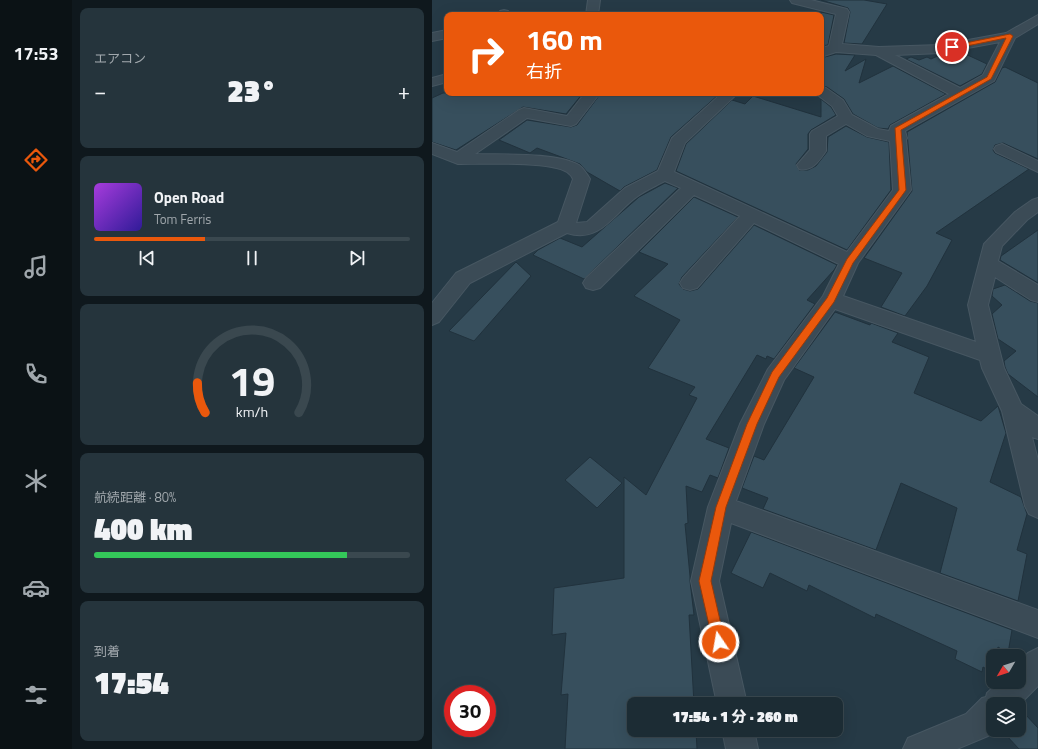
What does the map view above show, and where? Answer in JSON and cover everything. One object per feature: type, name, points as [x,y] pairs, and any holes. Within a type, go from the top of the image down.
[{"type":"street","points":[[592,12],[594,0]]},
{"type":"street","points":[[796,0],[843,12],[835,48]]},
{"type":"street","points":[[824,52],[835,48],[879,51],[941,49],[1010,36],[1038,19]]},
{"type":"street","points":[[432,38],[444,35]]},
{"type":"street","points":[[730,697],[705,581],[721,507],[752,424],[776,375],[831,300],[850,261],[902,190],[899,138],[897,129],[989,78],[1010,36]]},
{"type":"street","points":[[879,51],[960,94]]},
{"type":"street","points":[[432,82],[444,79]]},
{"type":"street","points":[[824,93],[838,103],[846,118],[873,133],[899,138]]},
{"type":"street","points":[[458,160],[524,113],[571,121],[591,96]]},
{"type":"street","points":[[566,226],[578,230],[593,227],[631,192],[665,174],[678,141],[728,96]]},
{"type":"street","points":[[805,165],[818,151],[818,134],[846,118]]},
{"type":"street","points":[[432,148],[458,160],[536,160],[564,165],[574,169],[582,178],[566,226],[463,278],[432,317]]},
{"type":"street","points":[[1002,149],[1038,167]]},
{"type":"street","points":[[665,174],[850,261]]},
{"type":"street","points":[[593,283],[692,187]]},
{"type":"street","points":[[1038,204],[1029,221],[993,244],[978,304],[993,368],[1013,411],[1038,506]]},
{"type":"street","points":[[690,283],[751,215]]},
{"type":"street","points":[[988,263],[1038,295]]},
{"type":"street","points":[[831,300],[990,355]]},
{"type":"street","points":[[1013,411],[1038,428]]},
{"type":"street","points":[[721,507],[1038,624]]},
{"type":"street","points":[[1005,697],[1036,667],[1038,663]]},
{"type":"street","points":[[919,749],[977,725],[986,716]]},
{"type":"street","points":[[739,737],[742,749]]},
{"type":"building","points":[[821,0],[864,0],[887,4],[862,44],[844,43],[850,12],[848,8]]},
{"type":"building","points":[[824,13],[834,15],[828,45],[824,46]]},
{"type":"building","points":[[959,51],[987,64],[982,74],[960,86],[906,59],[911,57],[919,60],[927,57],[931,59],[940,55]]},
{"type":"building","points":[[836,54],[855,55],[845,71],[866,59],[859,83],[893,66],[946,94],[890,125],[888,129],[878,128],[853,114],[844,99],[824,86],[824,57]]},
{"type":"building","points":[[1005,67],[1038,83],[1038,159],[1003,143],[995,145],[993,150],[995,153],[1029,169],[936,233],[952,240],[927,286],[905,316],[881,307],[902,273],[864,258],[912,191],[907,132],[995,82],[1002,68]]},
{"type":"building","points":[[443,93],[444,96],[581,96],[566,114],[523,107],[456,150],[432,142],[432,98]]},
{"type":"building","points":[[599,96],[717,96],[671,137],[657,170],[624,187],[620,191],[587,172],[580,164],[537,148],[530,153],[499,140],[527,120],[571,127],[577,125]]},
{"type":"building","points":[[753,96],[821,117],[821,99],[831,107],[836,115],[811,130],[808,134],[808,149],[796,164],[799,170],[808,170],[816,166],[827,152],[828,137],[846,126],[867,137],[889,142],[891,190],[847,250],[676,171],[686,144],[732,100],[745,104]]},
{"type":"building","points":[[665,183],[678,188],[584,279],[533,255],[538,250],[560,238],[582,247],[639,197]]},
{"type":"building","points":[[694,197],[738,217],[682,277],[679,284],[683,289],[690,291],[698,289],[754,225],[837,265],[807,300],[815,304],[774,359],[767,356],[766,359],[757,355],[706,439],[729,448],[718,478],[710,475],[702,492],[686,486],[688,523],[685,524],[694,615],[689,615],[694,697],[627,697],[627,737],[696,737],[697,749],[565,749],[568,694],[561,695],[566,633],[552,635],[554,588],[624,578],[624,477],[646,495],[697,398],[689,395],[695,387],[648,368],[680,320],[634,296],[668,264],[639,252]]},
{"type":"building","points":[[1038,230],[1038,283],[1000,260],[1001,256]]},
{"type":"building","points":[[516,262],[531,276],[474,341],[449,331]]},
{"type":"building","points":[[1005,285],[1030,301],[1038,303],[1038,397],[1008,374],[1005,367],[1004,361],[1016,351],[998,339],[992,314],[1002,305],[992,296],[993,289]]},
{"type":"building","points":[[835,312],[870,325],[871,323],[898,333],[892,342],[929,357],[914,393],[981,421],[998,406],[1006,433],[990,482],[1021,497],[1027,514],[1017,550],[1027,554],[1018,601],[940,573],[957,508],[901,483],[876,550],[763,509],[768,498],[742,488],[754,456],[764,460],[814,377],[794,368]]},
{"type":"building","points":[[590,457],[622,483],[597,508],[565,480]]},
{"type":"building","points":[[751,532],[1012,630],[1009,649],[1001,649],[998,647],[998,649],[986,649],[986,669],[983,667],[982,672],[955,659],[957,651],[876,614],[875,618],[809,585],[807,591],[770,573],[763,588],[731,573]]},
{"type":"building","points":[[1026,715],[1038,728],[1038,749],[1019,749],[1008,737],[1026,737]]},
{"type":"route","points":[[719,642],[705,581],[721,507],[752,424],[776,375],[831,300],[850,261],[902,190],[899,138],[897,129],[989,78],[1010,36],[952,47]]}]
